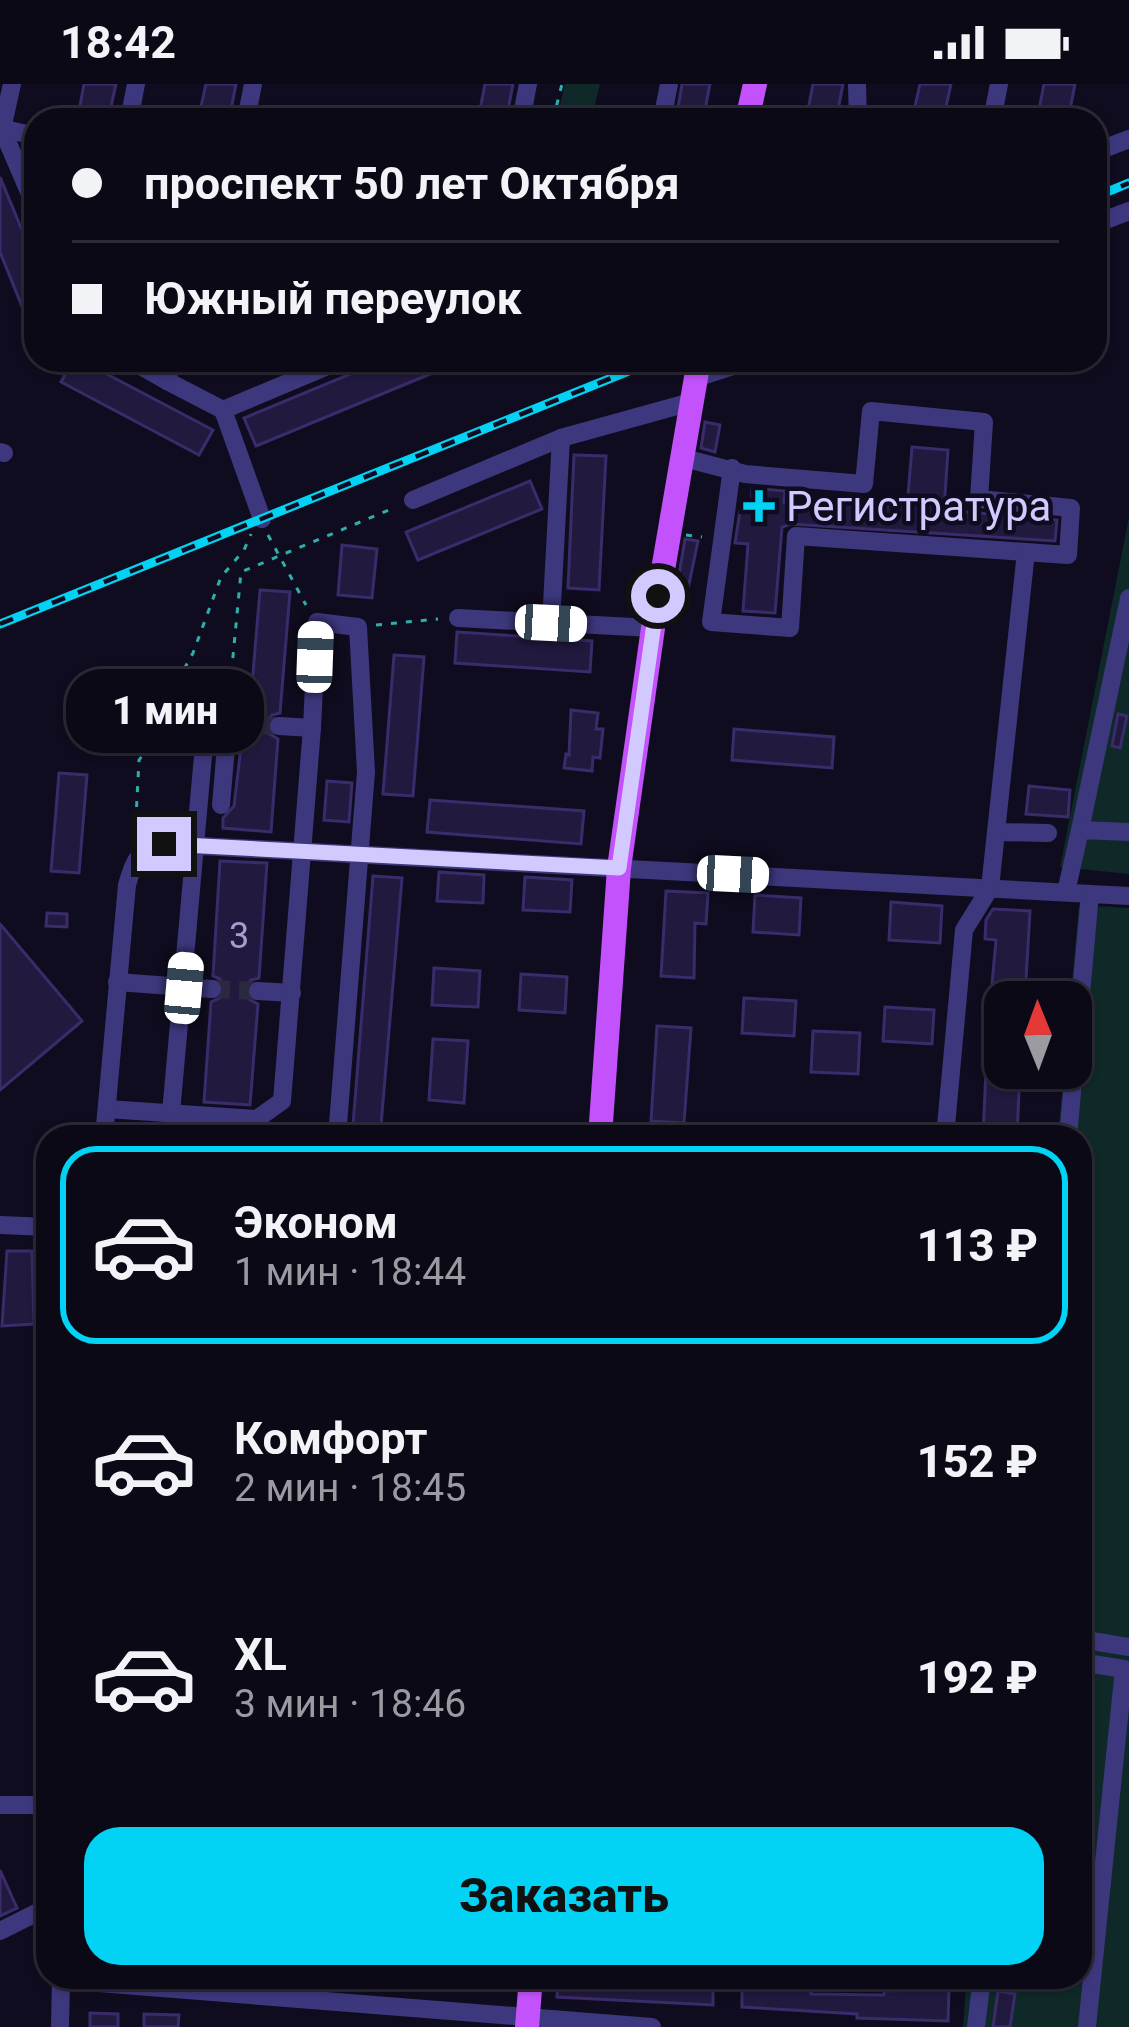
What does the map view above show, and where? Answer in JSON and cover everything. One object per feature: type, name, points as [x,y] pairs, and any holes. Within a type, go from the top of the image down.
[{"type":"main road","points":[[601,1125],[619,868],[652,628],[695,380]]},
{"type":"main road","points":[[528,2023],[530,1989]]},
{"type":"street","points":[[12,84],[1,129],[24,181]]},
{"type":"street","points":[[151,372],[223,410],[259,520]]},
{"type":"street","points":[[167,381],[169,372]]},
{"type":"street","points":[[223,410],[313,372]]},
{"type":"street","points":[[412,500],[695,380]]},
{"type":"street","points":[[680,457],[732,468],[745,474],[864,484],[871,411],[984,422],[979,499],[1071,508],[1068,555],[796,536],[790,628],[711,622],[732,468]]},
{"type":"street","points":[[551,623],[561,438]]},
{"type":"street","points":[[946,1125],[964,930],[990,888],[998,832],[1026,552]]},
{"type":"street","points":[[1066,892],[1129,598]]},
{"type":"street","points":[[458,617],[652,628]]},
{"type":"street","points":[[106,1109],[257,1119],[282,1101],[317,622],[358,627],[366,772],[338,1125]]},
{"type":"street","points":[[171,1113],[208,700],[229,702],[220,805]]},
{"type":"street","points":[[279,726],[312,728]]},
{"type":"street","points":[[1080,830],[1129,832]]},
{"type":"street","points":[[998,832],[1048,833]]},
{"type":"street","points":[[105,1125],[128,885],[134,860],[147,848],[197,843],[1129,896]]},
{"type":"street","points":[[1069,1125],[1090,894]]},
{"type":"street","points":[[117,982],[212,989]]},
{"type":"street","points":[[259,991],[292,993]]},
{"type":"street","points":[[0,1225],[36,1226]]},
{"type":"street","points":[[1092,1641],[1129,1647]]},
{"type":"street","points":[[1092,1664],[1127,1669],[1092,1982]]},
{"type":"street","points":[[0,1804],[36,1805]]},
{"type":"street","points":[[0,1931],[36,1913]]},
{"type":"street","points":[[60,2027],[61,1989]]},
{"type":"street","points":[[175,1989],[528,2023],[652,2027]]},
{"type":"street","points":[[976,2027],[981,1989]]},
{"type":"street","points":[[1087,2027],[1091,1989]]},
{"type":"path","points":[[229,702],[241,572],[412,500]]},
{"type":"path","points":[[259,520],[317,622]]},
{"type":"path","points":[[134,860],[139,760],[154,742],[163,707],[193,653],[221,578],[244,550],[259,520]]},
{"type":"path","points":[[358,627],[458,617]]},
{"type":"green space","points":[[565,84],[600,84],[594,108],[559,108]]},
{"type":"green space","points":[[1129,517],[1129,874],[1060,867]]},
{"type":"green space","points":[[1079,905],[1129,908],[1129,2027],[963,2027],[966,1989],[1092,1989],[1092,1125],[1059,1125],[1062,1089],[1092,1089],[1092,981],[1072,981]]},
{"type":"building","points":[[84,84],[116,84],[111,108],[80,108]]},
{"type":"building","points":[[206,84],[236,84],[231,108],[201,108]]},
{"type":"building","points":[[485,84],[513,84],[508,108],[480,108]]},
{"type":"building","points":[[682,84],[710,84],[705,108],[678,108]]},
{"type":"building","points":[[813,84],[843,84],[838,108],[808,108]]},
{"type":"building","points":[[920,84],[951,84],[946,108],[915,108]]},
{"type":"building","points":[[1044,84],[1075,84],[1070,108],[1039,108]]},
{"type":"building","points":[[0,177],[24,235],[24,309],[0,252]]},
{"type":"building","points":[[66,372],[103,372],[213,430],[199,455],[61,382]]},
{"type":"building","points":[[355,372],[435,372],[256,446],[244,418]]},
{"type":"building","points":[[705,422],[720,425],[715,452],[701,448]]},
{"type":"building","points":[[912,447],[948,450],[944,510],[1057,520],[1055,541],[791,524],[782,527],[775,613],[743,611],[748,544],[735,543],[741,505],[751,506],[752,488],[785,491],[784,503],[828,507],[828,500],[907,507]]},
{"type":"building","points":[[574,455],[606,456],[599,590],[568,588]]},
{"type":"building","points":[[530,481],[542,509],[418,560],[406,532]]},
{"type":"building","points":[[685,539],[698,541],[688,589],[677,587]]},
{"type":"building","points":[[342,545],[377,549],[372,598],[338,595]]},
{"type":"building","points":[[260,590],[290,592],[280,713],[266,724],[268,733],[278,739],[271,832],[223,828],[223,818],[234,806],[244,722],[241,696],[251,697]]},
{"type":"building","points":[[457,632],[592,641],[590,672],[455,663]]},
{"type":"building","points":[[394,655],[424,657],[413,796],[383,794]]},
{"type":"building","points":[[571,710],[598,713],[596,729],[603,729],[600,758],[593,757],[592,771],[564,768]]},
{"type":"building","points":[[1118,714],[1127,716],[1120,748],[1112,746]]},
{"type":"building","points":[[734,729],[834,737],[832,768],[732,760]]},
{"type":"building","points":[[59,773],[87,775],[79,873],[51,871]]},
{"type":"building","points":[[327,781],[352,783],[349,822],[324,820]]},
{"type":"building","points":[[1029,786],[1070,790],[1068,817],[1026,814]]},
{"type":"building","points":[[430,800],[584,811],[581,844],[427,832]]},
{"type":"building","points":[[220,861],[267,863],[259,978],[245,989],[247,998],[258,1004],[250,1105],[204,1102],[211,1002],[222,997],[225,989],[213,976]]},
{"type":"building","points":[[439,872],[484,875],[483,903],[437,901]]},
{"type":"building","points":[[373,876],[402,878],[381,1125],[353,1125]]},
{"type":"building","points":[[525,877],[572,880],[570,912],[523,910]]},
{"type":"building","points":[[666,891],[708,893],[706,924],[695,923],[694,978],[661,976]]},
{"type":"building","points":[[755,895],[801,898],[799,935],[753,932]]},
{"type":"building","points":[[891,902],[942,906],[940,943],[889,940]]},
{"type":"building","points":[[993,909],[1030,911],[1026,981],[992,981],[996,940],[985,939],[986,920]]},
{"type":"building","points":[[47,913],[67,914],[67,927],[46,926]]},
{"type":"building","points":[[0,924],[82,1021],[0,1090]]},
{"type":"building","points":[[434,968],[480,971],[478,1007],[432,1005]]},
{"type":"building","points":[[521,974],[567,977],[565,1013],[519,1010]]},
{"type":"building","points":[[744,998],[796,1001],[794,1036],[742,1033]]},
{"type":"building","points":[[885,1007],[934,1010],[932,1044],[883,1041]]},
{"type":"building","points":[[657,1026],[691,1028],[684,1123],[651,1121]]},
{"type":"building","points":[[813,1031],[860,1033],[858,1074],[811,1072]]},
{"type":"building","points":[[433,1039],[468,1041],[464,1103],[429,1100]]},
{"type":"building","points":[[985,1089],[1019,1089],[1018,1125],[984,1125]]},
{"type":"building","points":[[7,1251],[32,1251],[34,1324],[2,1326]]},
{"type":"building","points":[[0,1870],[17,1908],[0,1916]]},
{"type":"building","points":[[557,1989],[713,1989],[713,2005],[557,1997]]},
{"type":"building","points":[[742,1989],[884,1995],[884,1991],[949,1989],[948,2021],[742,2007]]},
{"type":"building","points":[[998,1991],[1015,1994],[1010,2027],[993,2027]]},
{"type":"building","points":[[90,2013],[118,2014],[118,2027],[90,2027]]},
{"type":"building","points":[[144,2014],[179,2015],[178,2027],[144,2027]]},
{"type":"tunnel","points":[[231,724],[279,726]]},
{"type":"tunnel","points":[[212,989],[258,991]]},
{"type":"railway","points":[[1107,192],[1129,183]]},
{"type":"railway","points":[[0,624],[626,372]]},
{"type":"place","name":"Регистратура","points":[[759,506]]},
{"type":"route","points":[[164,844],[619,868],[658,596]]}]
